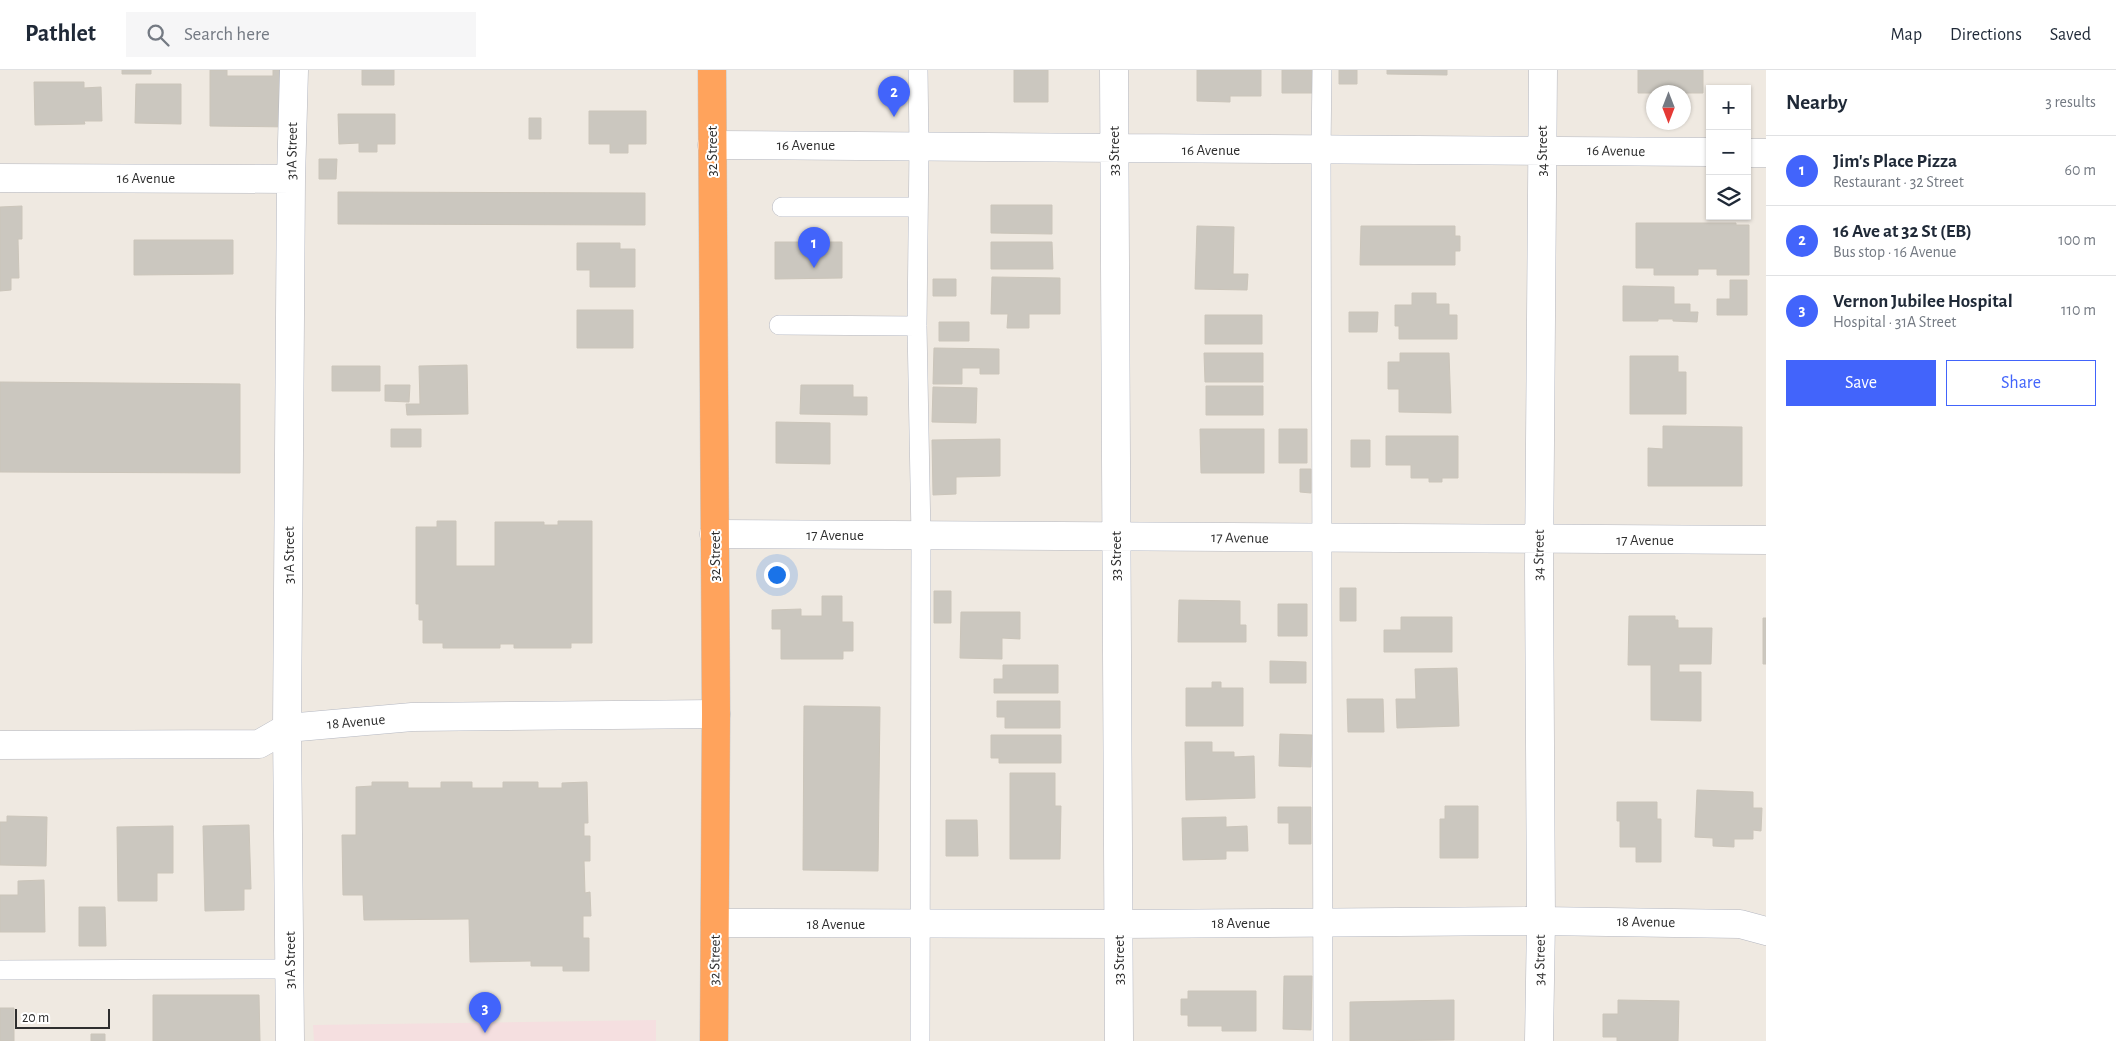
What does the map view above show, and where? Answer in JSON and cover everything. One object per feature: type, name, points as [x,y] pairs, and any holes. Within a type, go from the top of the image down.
[{"type":"highway","name":"32 Street","points":[[712,70],[716,714],[714,1041]]},
{"type":"street","name":"31A Street","points":[[290,1041],[287,728],[291,179],[294,70]]},
{"type":"street","name":"33 Street","points":[[1114,70],[1119,1041]]},
{"type":"street","name":"34 Street","points":[[1539,1041],[1541,921],[1539,540],[1543,70]]},
{"type":"street","name":"16 Avenue","points":[[712,145],[1321,151],[1543,150],[1706,152]]},
{"type":"street","points":[[1751,153],[1766,153]]},
{"type":"street","name":"16 Avenue","points":[[0,178],[291,179]]},
{"type":"street","name":"17 Avenue","points":[[714,534],[921,539],[1116,537],[1766,540]]},
{"type":"street","name":"18 Avenue","points":[[0,745],[260,744],[287,728],[412,717],[716,714]]},
{"type":"street","name":"18 Avenue","points":[[715,923],[1119,924],[1541,921],[1740,924],[1766,931]]},
{"type":"lane","points":[[918,70],[917,326],[921,539],[920,1041]]},
{"type":"lane","points":[[1322,70],[1323,1041]]},
{"type":"lane","points":[[782,207],[917,207]]},
{"type":"lane","points":[[779,325],[917,326]]},
{"type":"lane","points":[[0,970],[290,969]]},
{"type":"shaded area","points":[[656,1020],[656,1041],[314,1041],[313,1025]]},
{"type":"building","points":[[122,70],[151,70],[151,74],[122,74]]},
{"type":"building","points":[[210,70],[227,70],[227,76],[273,76],[273,70],[291,70],[291,127],[210,126]]},
{"type":"building","points":[[362,70],[394,70],[394,85],[362,85]]},
{"type":"building","points":[[1014,70],[1048,70],[1048,102],[1014,102]]},
{"type":"building","points":[[1197,70],[1261,70],[1261,96],[1230,96],[1230,102],[1197,101]]},
{"type":"building","points":[[1282,70],[1314,70],[1313,93],[1282,93]]},
{"type":"building","points":[[1339,70],[1357,70],[1357,84],[1339,84]]},
{"type":"building","points":[[1387,70],[1447,70],[1447,75],[1387,74]]},
{"type":"building","points":[[1638,70],[1703,70],[1703,93],[1691,93],[1691,85],[1646,85],[1646,93],[1638,93]]},
{"type":"building","points":[[34,82],[84,82],[84,88],[101,87],[102,121],[84,121],[85,124],[35,125]]},
{"type":"building","points":[[136,84],[181,84],[181,124],[135,123]]},
{"type":"building","points":[[589,111],[646,111],[646,144],[628,144],[628,153],[610,153],[610,144],[589,144]]},
{"type":"building","points":[[338,114],[395,114],[395,144],[377,144],[377,152],[359,152],[359,143],[339,144]]},
{"type":"building","points":[[529,118],[541,118],[541,139],[529,139]]},
{"type":"building","points":[[319,159],[337,159],[336,179],[319,179]]},
{"type":"building","points":[[338,192],[645,193],[645,225],[338,224]]},
{"type":"building","points":[[991,205],[1052,205],[1052,234],[991,233]]},
{"type":"building","points":[[22,206],[22,239],[18,239],[19,278],[11,278],[11,290],[0,291],[0,207]]},
{"type":"building","points":[[1636,223],[1736,223],[1736,225],[1749,225],[1749,275],[1717,275],[1717,269],[1698,269],[1698,275],[1654,275],[1654,268],[1636,268]]},
{"type":"building","points":[[1197,226],[1234,227],[1233,274],[1248,274],[1247,290],[1195,289]]},
{"type":"building","points":[[1361,226],[1455,226],[1455,236],[1460,236],[1460,251],[1455,251],[1455,265],[1360,265]]},
{"type":"building","points":[[134,240],[233,240],[233,274],[134,275]]},
{"type":"building","points":[[775,242],[842,242],[842,278],[775,279]]},
{"type":"building","points":[[991,242],[1052,242],[1053,269],[991,269]]},
{"type":"building","points":[[577,243],[620,243],[620,249],[635,249],[635,287],[590,287],[590,270],[577,270]]},
{"type":"building","points":[[992,277],[1060,278],[1060,314],[1029,314],[1029,328],[1007,328],[1008,314],[991,314]]},
{"type":"building","points":[[933,279],[956,279],[956,296],[933,296]]},
{"type":"building","points":[[1730,280],[1747,280],[1747,315],[1717,315],[1717,299],[1730,299]]},
{"type":"building","points":[[1623,286],[1674,287],[1674,304],[1690,304],[1690,312],[1698,312],[1697,322],[1673,321],[1673,319],[1623,321]]},
{"type":"building","points":[[1412,293],[1436,293],[1436,304],[1449,304],[1449,315],[1457,315],[1457,339],[1399,339],[1399,326],[1395,326],[1395,305],[1412,305]]},
{"type":"building","points":[[577,310],[633,310],[633,348],[577,348]]},
{"type":"building","points":[[1349,312],[1378,312],[1377,332],[1349,332]]},
{"type":"building","points":[[1205,315],[1262,315],[1262,344],[1205,344]]},
{"type":"building","points":[[939,322],[969,322],[969,341],[939,341]]},
{"type":"building","points":[[934,348],[999,349],[999,374],[980,374],[980,368],[962,368],[962,384],[933,384]]},
{"type":"building","points":[[1204,353],[1263,353],[1263,382],[1205,382]]},
{"type":"building","points":[[1400,353],[1449,353],[1451,413],[1399,412],[1399,389],[1388,389],[1388,362],[1400,362]]},
{"type":"building","points":[[1630,356],[1678,356],[1678,372],[1686,372],[1686,414],[1630,414]]},
{"type":"building","points":[[467,365],[468,414],[407,415],[406,404],[420,404],[419,366]]},
{"type":"building","points":[[332,366],[380,366],[380,391],[332,391]]},
{"type":"building","points":[[0,382],[240,384],[240,473],[0,472]]},
{"type":"building","points":[[385,385],[410,385],[409,402],[385,401]]},
{"type":"building","points":[[801,385],[853,385],[853,397],[867,397],[867,415],[800,414]]},
{"type":"building","points":[[1206,386],[1263,386],[1263,415],[1206,415]]},
{"type":"building","points":[[933,387],[977,388],[976,423],[932,422]]},
{"type":"building","points":[[776,422],[830,423],[830,464],[776,463]]},
{"type":"building","points":[[1663,426],[1742,427],[1742,486],[1648,486],[1648,448],[1663,449]]},
{"type":"building","points":[[391,429],[421,429],[421,447],[391,447]]},
{"type":"building","points":[[1200,429],[1264,429],[1264,473],[1201,473]]},
{"type":"building","points":[[1279,429],[1307,429],[1307,463],[1279,463]]},
{"type":"building","points":[[1386,436],[1458,436],[1458,478],[1442,478],[1442,482],[1429,482],[1429,478],[1411,478],[1411,465],[1386,465]]},
{"type":"building","points":[[1000,439],[1000,476],[956,477],[956,494],[933,495],[932,440]]},
{"type":"building","points":[[1351,440],[1370,440],[1370,467],[1351,467]]},
{"type":"building","points":[[1300,469],[1311,469],[1311,493],[1300,492]]},
{"type":"building","points":[[437,521],[456,521],[456,566],[495,566],[495,522],[544,522],[544,525],[558,525],[558,521],[592,521],[592,643],[571,643],[571,648],[514,648],[514,644],[500,644],[500,648],[443,648],[443,643],[423,643],[423,620],[419,620],[419,604],[416,604],[416,527],[437,527]]},
{"type":"building","points":[[1340,588],[1356,588],[1356,621],[1340,621]]},
{"type":"building","points":[[934,591],[951,591],[951,623],[934,623]]},
{"type":"building","points":[[822,596],[842,596],[842,622],[853,622],[853,651],[843,651],[843,659],[781,659],[781,629],[772,629],[772,610],[801,609],[801,616],[822,616]]},
{"type":"building","points":[[1179,600],[1240,601],[1240,625],[1246,625],[1246,642],[1178,642]]},
{"type":"building","points":[[1278,604],[1307,604],[1307,636],[1278,636]]},
{"type":"building","points":[[961,612],[1020,612],[1020,639],[1002,638],[1002,659],[960,658]]},
{"type":"building","points":[[1629,616],[1675,616],[1675,620],[1678,620],[1678,628],[1712,628],[1711,664],[1679,664],[1679,672],[1701,672],[1701,721],[1651,720],[1651,665],[1628,665]]},
{"type":"building","points":[[1401,617],[1452,617],[1452,652],[1384,652],[1384,630],[1401,630]]},
{"type":"building","points":[[1763,618],[1766,618],[1766,664],[1763,664]]},
{"type":"building","points":[[1270,661],[1306,662],[1306,683],[1270,683]]},
{"type":"building","points":[[1003,665],[1058,665],[1058,693],[994,693],[994,679],[1003,679]]},
{"type":"building","points":[[1457,668],[1459,726],[1397,728],[1396,699],[1416,699],[1415,669]]},
{"type":"building","points":[[1212,682],[1221,682],[1221,688],[1243,688],[1243,726],[1186,726],[1186,688],[1212,688]]},
{"type":"building","points":[[1347,699],[1383,699],[1384,732],[1348,732]]},
{"type":"building","points":[[997,701],[1060,701],[1060,728],[1005,728],[1005,717],[997,717]]},
{"type":"building","points":[[804,706],[880,707],[878,871],[803,870]]},
{"type":"building","points":[[1280,734],[1312,735],[1311,767],[1279,766]]},
{"type":"building","points":[[991,735],[1061,735],[1061,763],[999,763],[999,758],[991,758]]},
{"type":"building","points":[[1185,742],[1212,742],[1212,752],[1234,752],[1234,757],[1254,756],[1255,798],[1186,800]]},
{"type":"building","points":[[1010,773],[1055,773],[1055,806],[1061,806],[1060,859],[1010,859]]},
{"type":"building","points":[[372,782],[408,782],[408,788],[441,788],[441,782],[472,782],[472,788],[503,788],[503,782],[538,782],[538,788],[562,788],[562,783],[587,782],[588,823],[584,823],[584,836],[590,836],[590,861],[584,861],[585,893],[590,892],[591,916],[583,916],[583,938],[589,938],[589,971],[563,971],[563,966],[531,966],[531,961],[470,962],[469,919],[364,920],[363,895],[343,895],[342,835],[356,835],[356,787],[372,786]]},
{"type":"building","points":[[1697,790],[1753,792],[1753,808],[1762,808],[1761,831],[1753,830],[1753,839],[1734,839],[1734,847],[1713,846],[1713,838],[1695,837]]},
{"type":"building","points":[[1617,802],[1657,802],[1657,819],[1661,819],[1661,862],[1636,862],[1636,847],[1620,847],[1620,821],[1617,821]]},
{"type":"building","points":[[1445,806],[1478,806],[1478,858],[1440,858],[1440,819],[1445,819]]},
{"type":"building","points":[[1278,807],[1311,807],[1311,844],[1289,844],[1289,823],[1278,823]]},
{"type":"building","points":[[7,816],[47,817],[46,866],[0,865],[0,822],[7,822]]},
{"type":"building","points":[[1226,817],[1226,827],[1247,826],[1248,851],[1226,851],[1226,859],[1183,860],[1182,818]]},
{"type":"building","points":[[946,820],[977,820],[978,856],[946,856]]},
{"type":"building","points":[[249,825],[251,889],[244,889],[244,910],[205,911],[203,826]]},
{"type":"building","points":[[173,826],[173,873],[157,873],[157,901],[118,901],[117,827]]},
{"type":"building","points":[[44,880],[45,932],[0,932],[0,895],[18,895],[18,881]]},
{"type":"building","points":[[79,907],[105,907],[106,946],[79,946]]},
{"type":"building","points":[[1284,976],[1312,976],[1311,1030],[1283,1029]]},
{"type":"building","points":[[1188,991],[1256,991],[1256,1031],[1222,1031],[1222,1026],[1188,1026],[1188,1015],[1181,1015],[1181,999],[1188,999]]},
{"type":"building","points":[[153,995],[259,995],[260,1041],[153,1041]]},
{"type":"building","points":[[1454,1000],[1454,1040],[1350,1041],[1350,1002]]},
{"type":"building","points":[[1618,1000],[1679,1001],[1678,1041],[1617,1041],[1617,1037],[1603,1037],[1603,1014],[1618,1014]]},
{"type":"building","points":[[0,1008],[14,1008],[14,1041],[0,1041]]},
{"type":"building","points":[[91,1034],[105,1034],[105,1041],[91,1041]]},
{"type":"place","name":"16 Ave at 32 St (EB)","points":[[894,117]]},
{"type":"place","name":"Jim's Place Pizza","points":[[814,268]]},
{"type":"place","name":"Vernon Jubilee Hospital","points":[[485,1033]]}]
